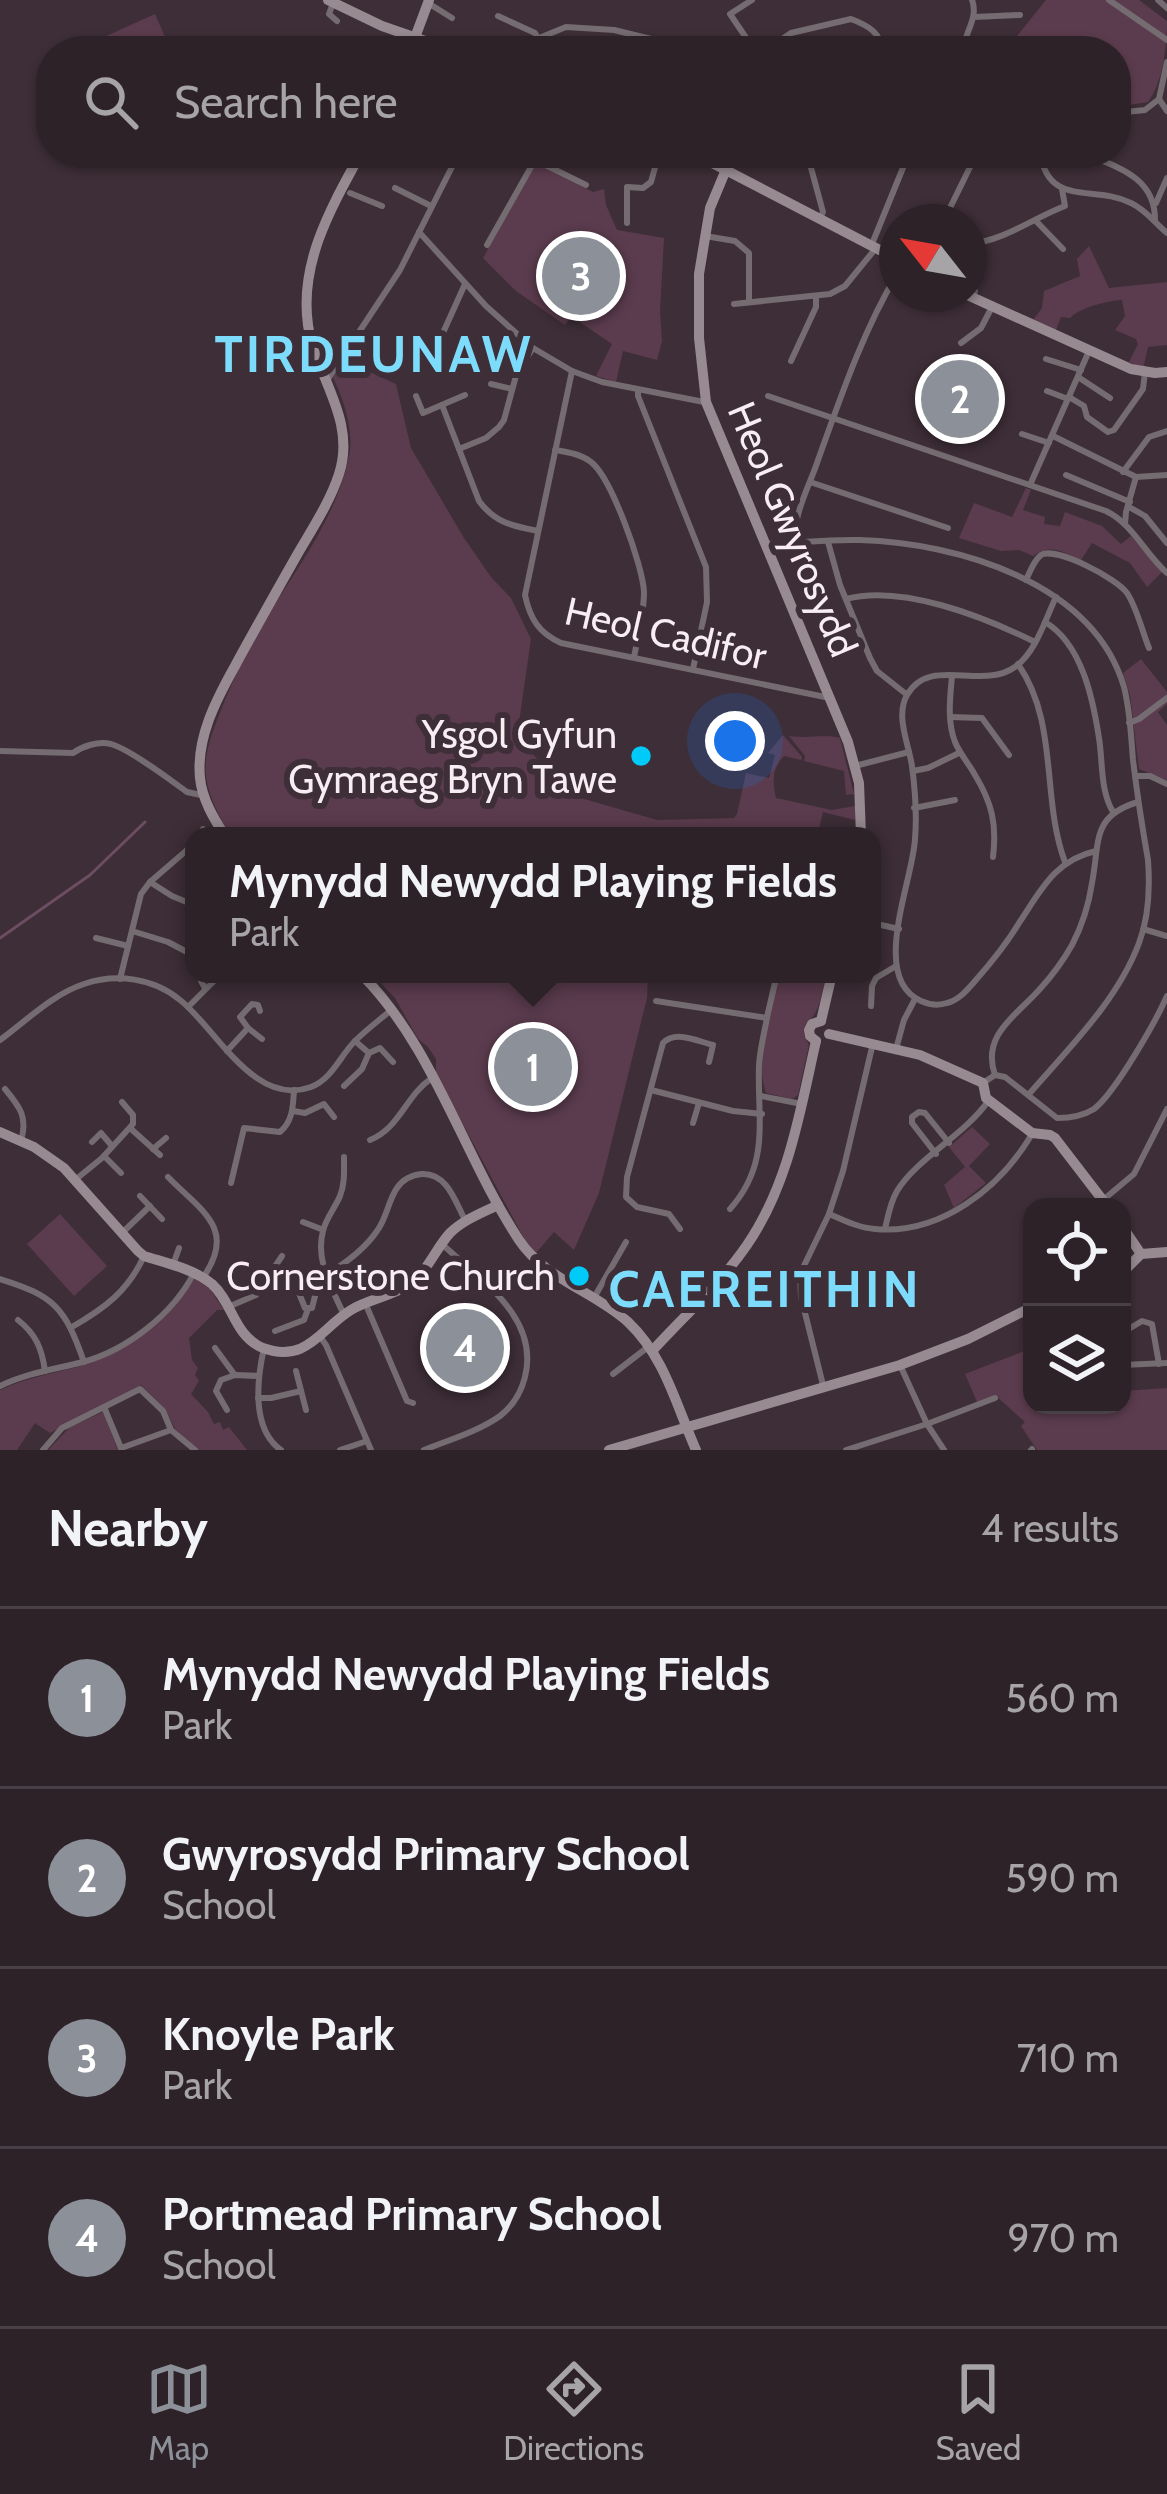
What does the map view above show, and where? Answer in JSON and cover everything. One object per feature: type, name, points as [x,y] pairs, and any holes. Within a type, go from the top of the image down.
[{"type":"street","points":[[745,36],[730,14],[752,0]]},
{"type":"street","points":[[965,36],[974,17],[972,0]]},
{"type":"street","points":[[1109,0],[1167,40]]},
{"type":"street","points":[[1158,0],[1167,8]]},
{"type":"street","points":[[338,21],[329,14],[330,2],[416,36],[428,1],[452,18]]},
{"type":"street","points":[[498,16],[537,36]]},
{"type":"street","points":[[974,17],[1020,16]]},
{"type":"street","points":[[787,36],[851,19],[878,36]]},
{"type":"street","points":[[545,36],[570,27],[639,36]]},
{"type":"street","points":[[1131,111],[1144,110],[1159,99],[1167,62]]},
{"type":"street","points":[[1159,99],[1167,111]]},
{"type":"street","points":[[220,827],[200,779],[205,731],[341,467],[342,433],[308,326],[308,285],[326,219],[353,168]]},
{"type":"street","points":[[328,380],[400,270],[451,168]]},
{"type":"street","points":[[487,244],[530,168]]},
{"type":"street","points":[[557,168],[586,185]]},
{"type":"street","points":[[627,224],[627,187],[643,188],[654,168]]},
{"type":"street","points":[[718,168],[879,250]]},
{"type":"street","points":[[811,168],[823,212],[819,219]]},
{"type":"street","points":[[734,304],[816,298],[845,286],[874,247],[903,168]]},
{"type":"street","points":[[952,204],[970,168]]},
{"type":"street","points":[[1043,168],[1045,177],[1062,189],[1120,199],[1138,207],[1167,233]]},
{"type":"street","points":[[1117,168],[1135,176],[1155,205]]},
{"type":"street","name":"Heol Gwyrosydd","points":[[725,172],[710,208],[699,274],[706,402],[831,698],[855,766],[861,827]]},
{"type":"street","points":[[1155,221],[1155,205],[1167,178]]},
{"type":"street","points":[[402,189],[430,206]]},
{"type":"street","points":[[987,240],[1004,237],[1065,206],[1062,189]]},
{"type":"street","points":[[350,194],[382,206]]},
{"type":"street","points":[[1035,220],[1063,249]]},
{"type":"street","points":[[419,232],[505,325],[533,348],[602,382],[706,402]]},
{"type":"street","points":[[705,236],[735,241],[749,253],[749,302]]},
{"type":"street","points":[[442,335],[465,284]]},
{"type":"street","points":[[791,361],[816,298]]},
{"type":"street","points":[[795,543],[796,518],[879,304]]},
{"type":"street","points":[[987,305],[1132,369],[1167,372]]},
{"type":"street","points":[[961,343],[981,328],[992,307]]},
{"type":"street","points":[[459,449],[486,439],[499,428],[517,372],[533,348]]},
{"type":"street","points":[[1030,485],[1089,350]]},
{"type":"street","points":[[1048,362],[1079,373],[1105,397]]},
{"type":"street","name":"Heol Cadifor","points":[[572,371],[525,596],[536,625],[545,636],[561,643],[831,698]]},
{"type":"street","points":[[1047,391],[1084,406],[1087,417],[1108,432],[1143,389],[1145,372]]},
{"type":"street","points":[[491,384],[512,389]]},
{"type":"street","points":[[638,390],[706,567],[707,602],[693,669]]},
{"type":"street","points":[[416,396],[423,413],[465,395]]},
{"type":"street","points":[[768,396],[1115,515],[1167,573]]},
{"type":"street","points":[[442,405],[488,513],[505,524],[538,531]]},
{"type":"street","points":[[1124,472],[1149,437],[1167,431]]},
{"type":"street","points":[[1022,434],[1051,439],[1136,477],[1167,475]]},
{"type":"street","points":[[555,450],[589,460],[600,471],[634,549],[644,593],[634,658]]},
{"type":"street","points":[[1066,475],[1145,516],[1167,543]]},
{"type":"street","points":[[1126,524],[1136,477]]},
{"type":"street","points":[[810,482],[948,528]]},
{"type":"street","points":[[1115,515],[1128,507]]},
{"type":"street","points":[[767,544],[861,540],[982,561],[1056,597],[1082,617],[1108,650],[1124,687],[1130,723],[1150,883],[1143,929],[1122,978],[1029,1094]]},
{"type":"street","points":[[829,542],[845,599],[877,671],[907,694]]},
{"type":"street","points":[[1026,580],[1043,553],[1057,552],[1115,581],[1126,591],[1149,648]]},
{"type":"street","points":[[845,599],[859,595],[915,601],[982,619],[1035,642]]},
{"type":"street","points":[[1056,597],[1035,642],[1018,664],[993,676],[930,674],[916,682],[903,704],[913,771],[915,842],[895,950],[904,987],[915,999],[929,1004],[954,1002],[1018,925],[1051,875],[1065,862],[1096,851]]},
{"type":"street","points":[[1045,622],[1064,638],[1082,673],[1097,728],[1104,790],[1113,812]]},
{"type":"street","points":[[1018,664],[1036,694],[1041,715],[1053,822],[1065,862]]},
{"type":"street","points":[[952,676],[950,717],[961,752],[993,809],[993,856]]},
{"type":"street","points":[[1130,723],[1167,698]]},
{"type":"street","points":[[950,717],[982,718],[1010,755]]},
{"type":"street","points":[[0,751],[73,753],[112,744],[187,792],[204,795]]},
{"type":"street","points":[[855,766],[910,752]]},
{"type":"street","points":[[913,771],[961,752]]},
{"type":"street","points":[[1135,776],[1150,776],[1167,784]]},
{"type":"street","points":[[914,808],[956,800]]},
{"type":"street","points":[[1102,1198],[1055,1138],[1032,1133],[983,1092],[998,1033],[1036,994],[1073,944],[1093,880],[1101,828],[1113,812],[1138,802]]},
{"type":"street","points":[[120,979],[142,894],[185,854]]},
{"type":"street","points":[[150,882],[185,901]]},
{"type":"street","points":[[881,925],[899,929]]},
{"type":"street","points":[[1143,929],[1167,936]]},
{"type":"street","points":[[132,931],[185,951]]},
{"type":"street","points":[[96,938],[128,946]]},
{"type":"street","points":[[881,973],[896,966]]},
{"type":"street","points":[[0,1040],[79,986],[120,979],[155,985],[181,1000],[258,1078],[294,1090],[322,1081],[393,1008]]},
{"type":"street","points":[[188,1007],[205,988],[202,983]]},
{"type":"street","points":[[369,983],[414,1040],[498,1205],[531,1255],[626,1320],[651,1348],[696,1450]]},
{"type":"street","points":[[730,1209],[747,1185],[760,1142],[759,1062],[775,983]]},
{"type":"street","points":[[821,1021],[830,983]]},
{"type":"street","points":[[871,1006],[873,983]]},
{"type":"street","points":[[829,1034],[920,1054],[989,1079],[1005,1077],[1054,1116],[1066,1118],[1087,1113],[1105,1098],[1167,996]]},
{"type":"street","points":[[896,1049],[915,999]]},
{"type":"street","points":[[656,1001],[767,1018]]},
{"type":"street","points":[[260,1012],[254,1004],[240,1019],[262,1039]]},
{"type":"street","points":[[821,1021],[829,1034],[816,1041],[808,1030],[821,1021]]},
{"type":"street","points":[[227,1051],[248,1028]]},
{"type":"street","points":[[680,1229],[668,1214],[637,1207],[626,1197],[627,1177],[667,1038],[713,1045],[709,1062]]},
{"type":"street","points":[[613,1374],[651,1348],[748,1244],[785,1168],[816,1041]]},
{"type":"street","points":[[355,1042],[369,1053]]},
{"type":"street","points":[[824,1388],[801,1297],[800,1274],[829,1214],[855,1128],[873,1043]]},
{"type":"street","points":[[344,1086],[362,1069],[369,1053],[380,1048],[393,1062]]},
{"type":"street","points":[[370,1140],[386,1134],[420,1086],[432,1078]]},
{"type":"street","points":[[5,1089],[26,1120],[21,1141]]},
{"type":"street","points":[[231,1183],[244,1128],[280,1132],[293,1111],[294,1090]]},
{"type":"street","points":[[651,1090],[762,1114]]},
{"type":"street","points":[[761,1096],[802,1104]]},
{"type":"street","points":[[885,1229],[896,1193],[911,1174],[978,1117],[989,1100]]},
{"type":"street","points":[[75,1180],[134,1124],[122,1102]]},
{"type":"street","points":[[693,1123],[699,1103]]},
{"type":"street","points":[[293,1111],[305,1113],[324,1104],[334,1117]]},
{"type":"street","points":[[1111,1198],[1134,1174],[1167,1109]]},
{"type":"street","points":[[936,1154],[912,1123],[918,1112],[925,1113],[949,1143]]},
{"type":"street","points":[[130,1128],[156,1152],[166,1138]]},
{"type":"street","points":[[0,1132],[50,1156],[144,1256],[214,1286],[240,1331],[264,1348],[282,1352],[321,1338],[344,1315],[410,1284],[453,1230],[498,1205]]},
{"type":"street","points":[[92,1142],[101,1133],[112,1146]]},
{"type":"street","points":[[829,1214],[885,1229],[924,1223],[972,1202],[1032,1133]]},
{"type":"street","points":[[104,1156],[121,1173]]},
{"type":"street","points":[[344,1157],[344,1180],[323,1229],[320,1253],[344,1315]]},
{"type":"street","points":[[326,1275],[347,1263],[370,1240],[395,1190],[411,1176],[439,1178],[466,1221]]},
{"type":"street","points":[[0,1386],[127,1344],[214,1263],[219,1240],[216,1228],[168,1177]]},
{"type":"street","points":[[140,1196],[162,1219]]},
{"type":"street","points":[[122,1233],[150,1206]]},
{"type":"street","points":[[306,1227],[323,1229]]},
{"type":"street","points":[[1131,1239],[1141,1254]]},
{"type":"street","points":[[593,1299],[626,1242]]},
{"type":"street","points":[[424,1450],[496,1420],[520,1394],[527,1365],[527,1342],[519,1321],[442,1244]]},
{"type":"street","points":[[173,1266],[179,1248]]},
{"type":"street","points":[[1131,1264],[1141,1254],[1167,1252]]},
{"type":"street","points":[[72,1327],[121,1293],[144,1256]]},
{"type":"street","points":[[228,1307],[256,1295],[282,1256]]},
{"type":"street","points":[[308,1309],[302,1305],[292,1276],[302,1275],[316,1292],[331,1287]]},
{"type":"street","points":[[0,1279],[45,1295],[72,1327],[84,1361]]},
{"type":"street","points":[[281,1331],[304,1320],[316,1292]]},
{"type":"street","points":[[365,1303],[408,1404]]},
{"type":"street","points":[[609,1450],[900,1365],[1023,1312]]},
{"type":"street","points":[[18,1320],[39,1344],[45,1371]]},
{"type":"street","points":[[1131,1329],[1142,1322],[1152,1324],[1163,1364],[1131,1365]]},
{"type":"street","points":[[321,1338],[369,1445],[340,1450]]},
{"type":"street","points":[[215,1348],[235,1375]]},
{"type":"street","points":[[264,1348],[258,1398],[269,1438],[281,1450]]},
{"type":"street","points":[[900,1365],[944,1450]]},
{"type":"street","points":[[296,1371],[306,1410]]},
{"type":"street","points":[[226,1410],[216,1391],[221,1380],[259,1376]]},
{"type":"street","points":[[43,1450],[62,1428],[140,1389],[163,1411],[171,1430],[195,1450]]},
{"type":"street","points":[[258,1398],[302,1391]]},
{"type":"street","points":[[846,1450],[995,1398]]},
{"type":"street","points":[[104,1407],[122,1449],[171,1430]]},
{"type":"shaded area","points":[[1046,0],[1139,0],[1167,21],[1161,74],[1153,94],[1148,102],[1131,105],[1131,36],[1017,36]]},
{"type":"shaded area","points":[[155,14],[165,36],[106,36]]},
{"type":"shaded area","points":[[534,168],[544,168],[593,192],[604,189],[617,230],[664,238],[662,341],[657,360],[623,351],[616,382],[596,376],[612,344],[571,316],[565,325],[516,291],[483,258]]},
{"type":"shaded area","points":[[1089,246],[1109,288],[1167,282],[1167,345],[1148,347],[1143,369],[1129,362],[1136,339],[1115,330],[1125,316],[1122,300],[1061,317],[1056,330],[1033,320],[1042,308],[1044,291],[1080,276],[1077,259]]},
{"type":"shaded area","points":[[344,360],[396,384],[411,448],[464,538],[511,598],[531,639],[519,723],[524,745],[545,767],[563,771],[553,790],[657,820],[734,818],[746,773],[769,778],[775,755],[768,753],[783,735],[802,757],[784,756],[780,761],[774,776],[776,798],[832,810],[855,806],[855,820],[823,812],[819,827],[225,827],[207,785],[208,749],[252,642],[315,540],[345,473],[351,442],[333,378]]},
{"type":"shaded area","points":[[1026,488],[1031,490],[1023,510],[1045,517],[1044,524],[1060,526],[1065,512],[1102,526],[1121,544],[1131,536],[1162,572],[1147,587],[1130,563],[1092,543],[1081,560],[1057,550],[1033,556],[959,538],[974,503],[1012,517]]},
{"type":"shaded area","points":[[1141,659],[1167,692],[1167,704],[1158,712],[1167,725],[1167,780],[1139,769],[1123,673]]},
{"type":"shaded area","points":[[789,736],[840,738],[854,794],[846,795],[844,771],[804,761]]},
{"type":"shaded area","points":[[381,983],[648,983],[599,1193],[574,1250],[554,1232],[536,1253],[526,1242],[436,1074],[436,1059],[418,1039],[395,998]]},
{"type":"shaded area","points":[[777,983],[824,983],[818,1007],[804,1028],[809,1045],[798,1095],[792,1099],[766,1093],[764,1037]]},
{"type":"shaded area","points":[[972,1127],[990,1144],[969,1166],[986,1183],[954,1208],[944,1185],[965,1167],[949,1147]]},
{"type":"shaded area","points":[[60,1214],[107,1266],[74,1296],[27,1244]]},
{"type":"shaded area","points":[[195,1279],[208,1286],[224,1310],[217,1310],[189,1338],[199,1381],[191,1394],[214,1424],[220,1422],[223,1430],[229,1427],[247,1450],[197,1450],[141,1385],[50,1433],[35,1423],[17,1450],[0,1450],[0,1390],[93,1362],[127,1345],[156,1322]]},
{"type":"shaded area","points":[[1023,1351],[1023,1414],[1131,1414],[1131,1390],[1167,1388],[1167,1450],[1037,1450],[1021,1426],[1025,1422],[996,1396],[977,1402],[965,1374]]},
{"type":"shaded area","points":[[103,1412],[118,1450],[48,1450],[70,1427]]},
{"type":"waterway","points":[[0,938],[90,875],[145,822]]},
{"type":"place","name":"Knoyle Park","points":[[581,276]]},
{"type":"place","name":"Gwyrosydd Primary School","points":[[960,399]]},
{"type":"place","name":"Ysgol Gyfun Gymraeg Bryn Tawe","points":[[641,756]]},
{"type":"place","name":"Mynydd Newydd Playing Fields","points":[[533,1067]]},
{"type":"place","name":"Cornerstone Church","points":[[579,1276]]},
{"type":"place","name":"Portmead Primary School","points":[[465,1348]]},
{"type":"district","name":"TIRDEUNAW","points":[[374,354]]},
{"type":"district","name":"CAEREITHIN","points":[[765,1289]]}]
